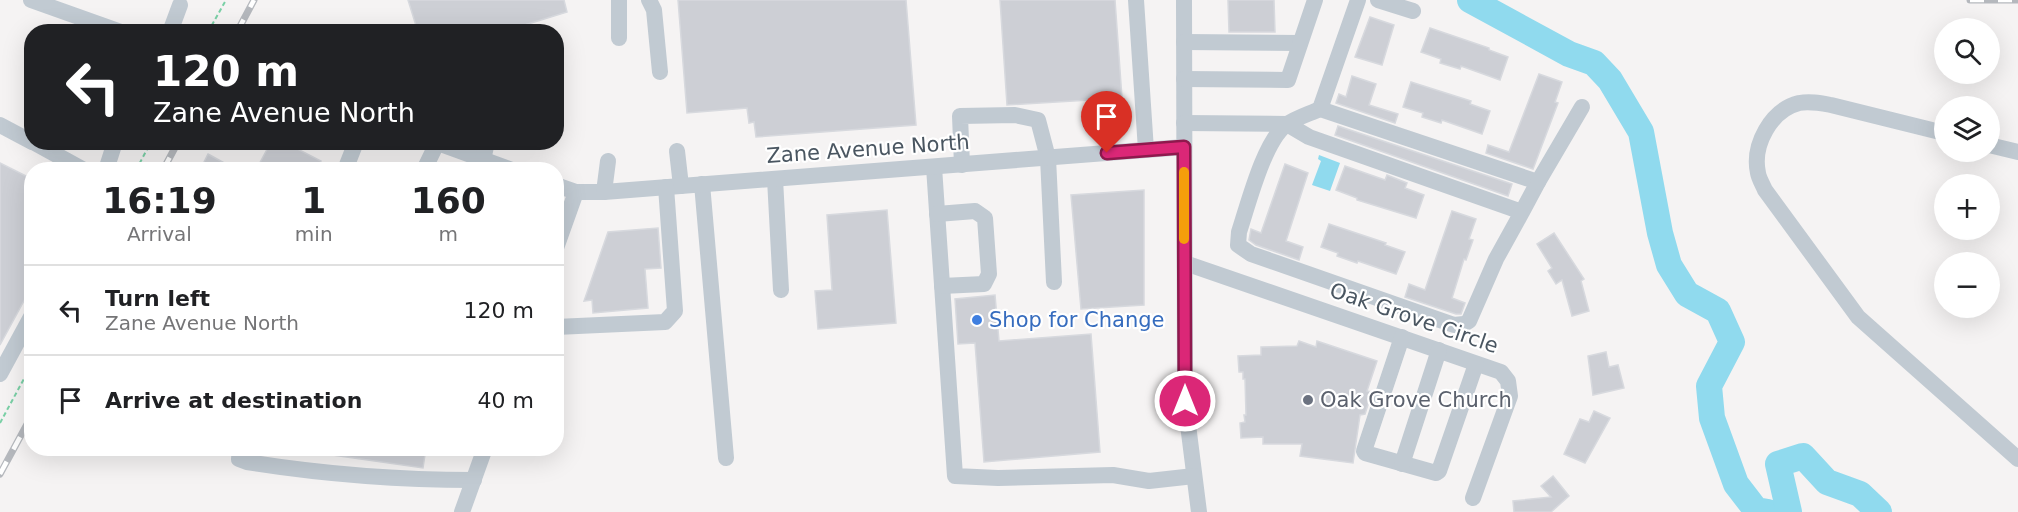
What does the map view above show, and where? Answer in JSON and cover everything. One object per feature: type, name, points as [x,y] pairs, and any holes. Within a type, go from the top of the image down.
[{"type":"street","points":[[31,0],[98,24]]},
{"type":"street","points":[[619,0],[619,38]]},
{"type":"street","points":[[650,0],[654,10],[660,72]]},
{"type":"street","points":[[1136,0],[1146,150]]},
{"type":"street","points":[[1184,0],[1185,401],[1199,512]]},
{"type":"street","points":[[1184,79],[1288,80],[1315,0]]},
{"type":"street","points":[[1320,109],[1358,0]]},
{"type":"street","points":[[1378,0],[1413,11]]},
{"type":"street","points":[[173,24],[180,5]]},
{"type":"street","points":[[1184,42],[1300,43]]},
{"type":"street","points":[[1934,131],[1813,102],[1789,107],[1769,124],[1761,138],[1757,156],[1758,173],[1765,190],[1858,317],[2018,459]]},
{"type":"street","points":[[1538,182],[1320,109],[1287,124],[1277,134],[1268,149],[1239,232],[1238,245],[1251,254],[1460,325],[1468,321],[1474,312],[1496,259],[1582,107]]},
{"type":"street","points":[[962,165],[960,116],[1015,115],[1038,120],[1048,158],[1054,282]]},
{"type":"street","points":[[1184,123],[1287,124],[1309,137],[1522,212]]},
{"type":"street","points":[[0,125],[24,138]]},
{"type":"street","name":"Zane Avenue North","points":[[564,188],[576,192],[603,192],[1184,147]]},
{"type":"street","points":[[2000,147],[2018,152]]},
{"type":"street","points":[[47,150],[69,162]]},
{"type":"street","points":[[455,150],[489,162]]},
{"type":"street","points":[[483,160],[485,150]]},
{"type":"street","points":[[564,327],[665,322],[675,311],[674,187],[677,151]]},
{"type":"street","points":[[603,192],[608,161]]},
{"type":"street","points":[[934,166],[955,477],[1113,475],[1149,481],[1194,476]]},
{"type":"street","points":[[775,179],[781,290]]},
{"type":"street","points":[[702,184],[726,458]]},
{"type":"street","points":[[564,226],[576,192]]},
{"type":"street","points":[[937,214],[975,211],[985,218],[989,274],[984,284],[942,286]]},
{"type":"street","name":"Oak Grove Circle","points":[[1185,263],[1501,372],[1509,381],[1510,396],[1473,498]]},
{"type":"street","points":[[0,374],[24,330]]},
{"type":"street","points":[[1402,337],[1365,453],[1436,473],[1439,471],[1476,364]]},
{"type":"street","points":[[1402,464],[1439,351]]},
{"type":"street","points":[[239,456],[238,459],[247,462],[308,472],[474,480]]},
{"type":"street","points":[[462,512],[482,456]]},
{"type":"path","points":[[212,24],[226,0]]},
{"type":"path","points":[[0,423],[24,379]]},
{"type":"water","points":[[1319,155],[1340,163],[1330,191],[1312,185],[1321,161],[1318,159]]},
{"type":"building","points":[[408,0],[564,0],[567,12],[528,24],[416,24]]},
{"type":"building","points":[[678,0],[906,0],[916,125],[756,137],[754,122],[749,123],[747,108],[687,113]]},
{"type":"building","points":[[1000,0],[1115,0],[1122,98],[1007,105]]},
{"type":"building","points":[[1228,0],[1274,0],[1275,32],[1229,32]]},
{"type":"building","points":[[1370,17],[1394,25],[1382,65],[1355,57]]},
{"type":"building","points":[[1430,28],[1489,48],[1489,50],[1508,57],[1500,80],[1461,66],[1460,69],[1440,63],[1441,59],[1421,52]]},
{"type":"building","points":[[1539,74],[1562,82],[1555,102],[1558,103],[1533,169],[1486,153],[1488,145],[1509,152]]},
{"type":"building","points":[[1352,76],[1376,84],[1369,105],[1398,114],[1395,123],[1336,103],[1339,94],[1346,97]]},
{"type":"building","points":[[1411,82],[1471,101],[1470,104],[1490,111],[1482,134],[1442,120],[1441,123],[1422,117],[1423,113],[1403,107]]},
{"type":"building","points":[[1338,126],[1512,184],[1508,196],[1335,135]]},
{"type":"building","points":[[267,150],[300,150],[321,161],[320,162],[260,162]]},
{"type":"building","points":[[208,154],[222,162],[204,162]]},
{"type":"building","points":[[0,163],[24,175],[24,301],[0,345]]},
{"type":"building","points":[[1285,164],[1308,173],[1286,241],[1303,247],[1299,260],[1256,245],[1249,240],[1251,229],[1261,233]]},
{"type":"building","points":[[1345,166],[1385,180],[1387,175],[1407,183],[1405,188],[1424,195],[1416,218],[1357,200],[1357,198],[1336,190]]},
{"type":"building","points":[[1144,190],[1144,305],[1081,309],[1071,195]]},
{"type":"building","points":[[887,210],[896,323],[818,329],[815,291],[832,290],[827,215]]},
{"type":"building","points":[[1452,211],[1476,219],[1469,239],[1473,240],[1466,260],[1464,259],[1452,298],[1465,303],[1461,314],[1405,297],[1409,284],[1425,290]]},
{"type":"building","points":[[1329,224],[1386,243],[1385,245],[1405,252],[1396,274],[1337,256],[1338,253],[1321,247]]},
{"type":"building","points":[[658,228],[661,268],[645,269],[648,308],[593,313],[592,300],[584,301],[608,232]]},
{"type":"building","points":[[1554,233],[1584,279],[1581,281],[1589,311],[1572,316],[1562,280],[1556,284],[1548,271],[1552,268],[1537,244]]},
{"type":"building","points":[[995,295],[999,341],[1091,334],[1100,452],[984,462],[975,343],[958,344],[955,299]]},
{"type":"building","name":"Oak Grove Church","points":[[1299,341],[1316,347],[1317,341],[1377,361],[1367,391],[1372,392],[1365,414],[1360,415],[1353,463],[1300,456],[1302,444],[1263,444],[1263,437],[1241,438],[1240,423],[1245,422],[1244,415],[1246,415],[1245,379],[1243,379],[1243,372],[1239,372],[1238,356],[1261,355],[1261,347],[1297,346]]},
{"type":"building","points":[[1606,352],[1609,367],[1618,365],[1624,388],[1593,395],[1588,356]]},
{"type":"building","points":[[1594,411],[1610,418],[1585,463],[1564,454],[1580,419],[1589,422]]},
{"type":"building","points":[[340,456],[425,456],[423,468]]},
{"type":"building","points":[[1553,476],[1569,496],[1551,512],[1514,512],[1513,501],[1551,497],[1541,486]]},
{"type":"waterway","points":[[1470,0],[1569,54],[1594,63],[1610,80],[1641,132],[1660,233],[1669,265],[1687,294],[1718,311],[1732,342],[1709,386],[1712,418],[1736,484],[1756,510],[1768,512]]},
{"type":"waterway","points":[[1789,512],[1778,464],[1803,456],[1827,482],[1860,494],[1879,512]]},
{"type":"railway","points":[[241,24],[254,0]]},
{"type":"railway","points":[[1970,0],[2018,0]]},
{"type":"railway","points":[[167,162],[174,150]]},
{"type":"railway","points":[[0,474],[24,430]]},
{"type":"slow traffic","points":[[1184,172],[1184,239]]},
{"type":"place","name":"Shop for Change","points":[[977,320]]},
{"type":"place","name":"Oak Grove Church","points":[[1308,400]]},
{"type":"route","points":[[1107,153],[1184,147],[1185,401]]}]
